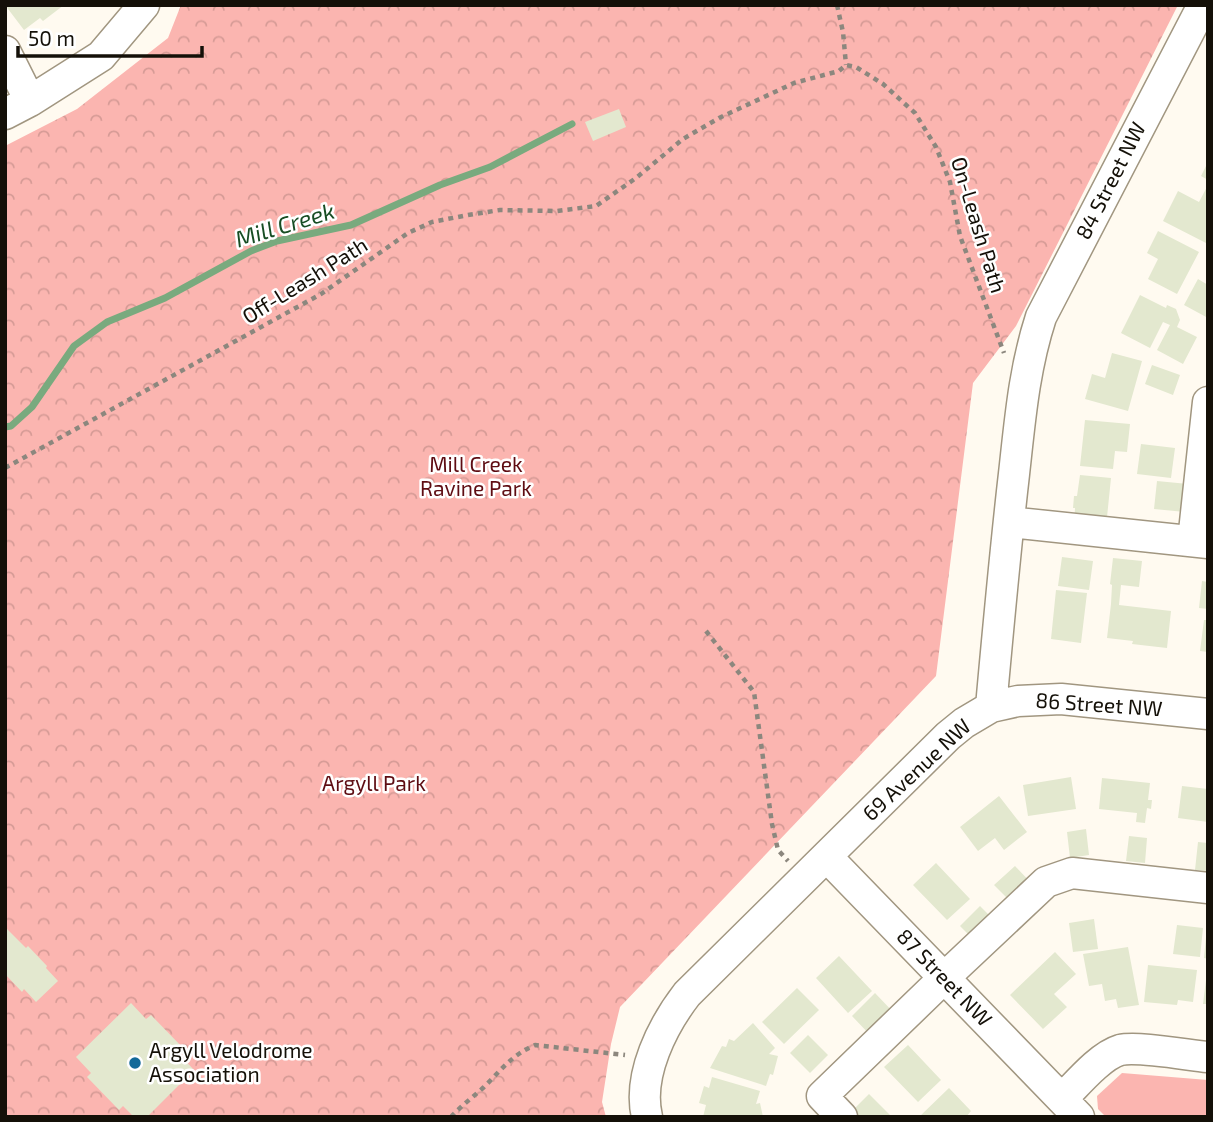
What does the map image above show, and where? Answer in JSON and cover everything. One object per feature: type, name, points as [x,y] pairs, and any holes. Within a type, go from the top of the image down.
[{"type":"street","points":[[5,51],[18,108],[101,56],[144,5]]},
{"type":"street","name":"84 Street NW","points":[[1029,360],[1041,317],[1203,5]]},
{"type":"street","name":"69 Avenue NW","points":[[647,1114],[646,1090],[656,1048],[664,1028],[687,994],[948,736],[991,707],[1009,522],[1029,360]]},
{"type":"street","points":[[1009,522],[1200,542],[1208,401]]},
{"type":"street","name":"86 Street NW","points":[[991,707],[1018,701],[1061,699],[1208,714]]},
{"type":"street","name":"87 Street NW","points":[[827,857],[1070,1108],[1097,1065],[1120,1050],[1208,1057]]},
{"type":"street","points":[[842,1117],[822,1096],[1046,882],[1072,873],[1208,888]]},
{"type":"path","points":[[837,5],[846,65]]},
{"type":"path","name":"Off-Leash Path","points":[[5,468],[321,294],[408,233],[432,222],[500,210],[557,211],[596,206],[636,178],[683,139],[719,118],[762,96],[794,83],[838,71],[846,65]]},
{"type":"path","name":"On-Leash Path","points":[[846,65],[856,67],[883,84],[915,113],[936,147],[950,182],[960,236],[1005,354],[1010,362],[1029,360]]},
{"type":"path","points":[[706,631],[754,692],[772,824],[778,850],[789,862]]},
{"type":"path","points":[[451,1117],[502,1067],[522,1050],[535,1045],[630,1055]]},
{"type":"green space","name":"Mill Creek Ravine Park","points":[[181,5],[1178,5],[1016,326],[973,383],[936,676],[620,1007],[602,1102],[606,1117],[5,1117],[5,146],[77,109],[168,38]]},
{"type":"green space","points":[[1122,1073],[1208,1080],[1208,1117],[1106,1117],[1098,1109],[1097,1096]]},
{"type":"building","points":[[5,5],[64,5],[43,21],[40,18],[24,30]]},
{"type":"building","points":[[619,109],[626,127],[593,141],[585,122]]},
{"type":"building","points":[[1208,162],[1208,180],[1201,176]]},
{"type":"building","points":[[1208,185],[1206,243],[1163,221],[1178,191],[1199,202]]},
{"type":"building","points":[[1158,231],[1199,252],[1177,294],[1148,279],[1158,259],[1147,253]]},
{"type":"building","points":[[1198,279],[1208,285],[1208,318],[1184,305]]},
{"type":"building","points":[[1140,295],[1166,308],[1167,305],[1176,309],[1180,320],[1177,327],[1197,337],[1183,364],[1157,350],[1170,325],[1163,322],[1150,348],[1121,333]]},
{"type":"building","points":[[1112,353],[1142,361],[1128,411],[1085,399],[1092,374],[1105,378]]},
{"type":"building","points":[[1152,365],[1180,375],[1173,395],[1145,384]]},
{"type":"building","points":[[1085,420],[1130,424],[1127,452],[1115,451],[1113,469],[1080,466]]},
{"type":"building","points":[[1141,444],[1175,448],[1171,478],[1137,474]]},
{"type":"building","points":[[1080,475],[1111,478],[1106,527],[1074,524],[1074,496],[1077,496]]},
{"type":"building","points":[[1157,481],[1188,484],[1185,512],[1154,509]]},
{"type":"building","points":[[1062,557],[1093,561],[1089,590],[1058,586]]},
{"type":"building","points":[[1113,558],[1142,561],[1139,587],[1121,585],[1119,605],[1171,611],[1167,648],[1107,638]]},
{"type":"building","points":[[1202,581],[1208,582],[1208,609],[1199,608]]},
{"type":"building","points":[[1056,590],[1087,593],[1081,643],[1051,639]]},
{"type":"building","points":[[1204,620],[1208,620],[1208,652],[1200,651]]},
{"type":"building","points":[[1071,777],[1076,809],[1028,816],[1023,785]]},
{"type":"building","points":[[1102,778],[1150,783],[1148,800],[1152,800],[1151,809],[1147,808],[1145,823],[1136,822],[1137,813],[1099,809]]},
{"type":"building","points":[[1182,786],[1208,789],[1208,822],[1178,818]]},
{"type":"building","points":[[999,796],[1027,832],[1004,850],[995,838],[978,851],[960,827]]},
{"type":"building","points":[[1086,829],[1089,855],[1070,858],[1067,832]]},
{"type":"building","points":[[1129,836],[1147,838],[1145,863],[1126,861]]},
{"type":"building","points":[[1198,842],[1208,843],[1208,871],[1195,870]]},
{"type":"building","points":[[936,863],[970,899],[947,920],[913,885]]},
{"type":"building","points":[[1015,866],[1034,886],[1014,905],[994,885]]},
{"type":"building","points":[[980,906],[993,919],[973,939],[960,926]]},
{"type":"building","points":[[1094,919],[1098,949],[1073,952],[1069,923]]},
{"type":"building","points":[[1177,925],[1203,928],[1200,957],[1173,954]]},
{"type":"building","points":[[5,927],[26,948],[28,946],[58,981],[36,1002],[5,974]]},
{"type":"building","points":[[1208,937],[1208,959],[1204,958]]},
{"type":"building","points":[[1128,947],[1139,1005],[1118,1008],[1116,999],[1105,1001],[1102,984],[1089,986],[1083,954]]},
{"type":"building","points":[[1055,952],[1076,974],[1054,994],[1067,1007],[1043,1029],[1010,995]]},
{"type":"building","points":[[839,956],[872,991],[848,1013],[816,978]]},
{"type":"building","points":[[1148,965],[1197,970],[1193,1002],[1178,1000],[1177,1005],[1144,1002]]},
{"type":"building","points":[[1206,980],[1208,1004],[1203,1004]]},
{"type":"building","points":[[797,988],[819,1010],[784,1044],[762,1022]]},
{"type":"building","points":[[875,993],[895,1014],[871,1036],[852,1016]]},
{"type":"building","name":"Argyll Velodrome Association","points":[[131,1003],[146,1019],[151,1015],[183,1048],[178,1053],[194,1070],[147,1117],[134,1117],[123,1106],[119,1110],[87,1077],[91,1073],[76,1057]]},
{"type":"building","points":[[753,1023],[775,1048],[769,1054],[778,1056],[773,1075],[770,1074],[766,1086],[710,1068],[722,1046],[726,1047],[729,1039],[734,1041]]},
{"type":"building","points":[[808,1035],[828,1055],[810,1073],[790,1053]]},
{"type":"building","points":[[908,1045],[941,1080],[918,1102],[884,1067]]},
{"type":"building","points":[[712,1077],[760,1091],[756,1104],[760,1103],[763,1117],[703,1117],[706,1105],[699,1103],[704,1086],[709,1088]]},
{"type":"building","points":[[949,1088],[971,1111],[966,1117],[919,1117]]},
{"type":"building","points":[[869,1094],[889,1117],[855,1117],[851,1112]]},
{"type":"waterway","name":"Mill Creek","points":[[5,427],[11,426],[32,407],[74,346],[107,322],[165,298],[251,251],[277,241],[351,225],[440,185],[490,167],[572,124]]},
{"type":"place","name":"Argyll Velodrome Association","points":[[135,1063]]},
{"type":"park label","name":"Argyll Park","points":[[374,784]]}]
